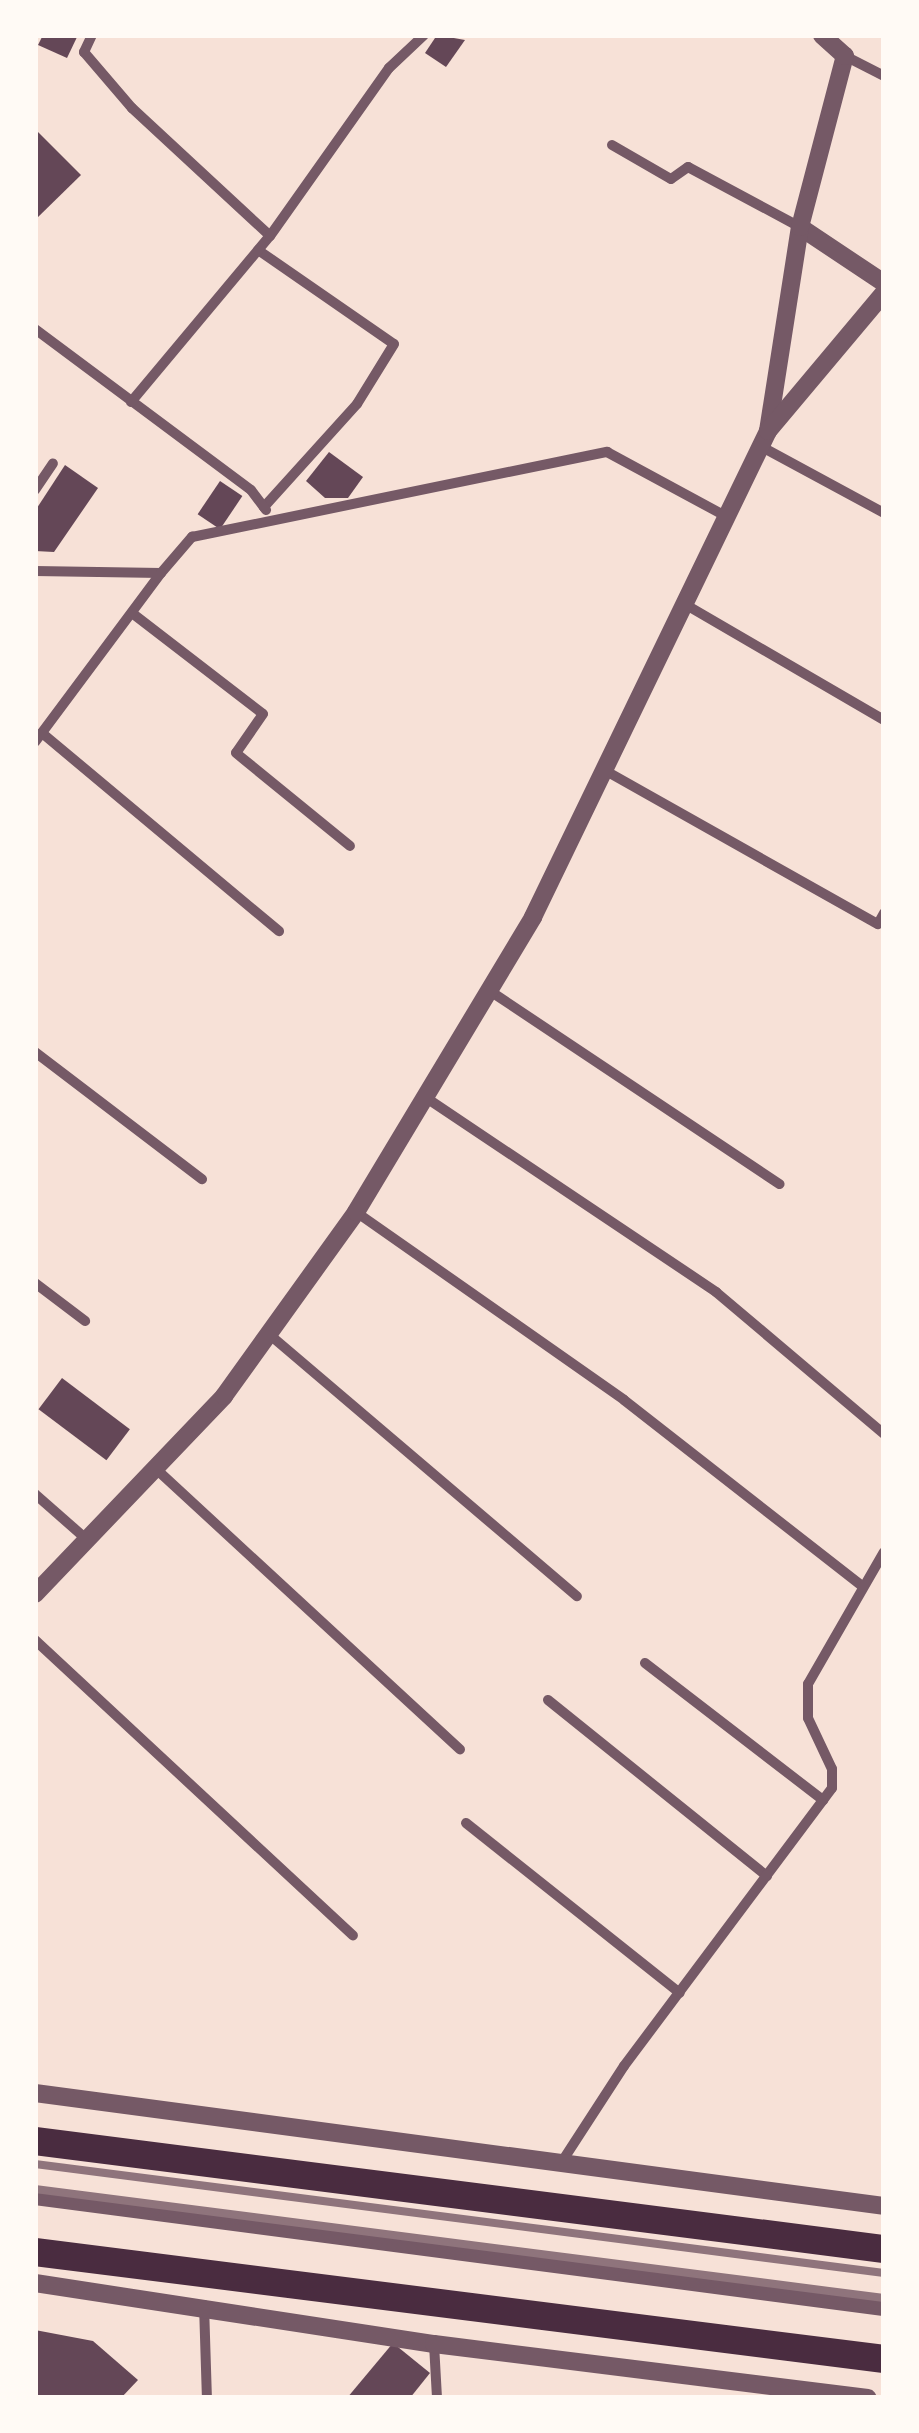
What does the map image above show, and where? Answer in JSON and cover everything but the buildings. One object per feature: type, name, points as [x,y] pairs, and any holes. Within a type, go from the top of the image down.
[{"type":"highway","points":[[35,2141],[884,2249]]},
{"type":"highway","points":[[35,2252],[884,2359]]},
{"type":"street","points":[[92,35],[84,52],[132,108],[270,236]]},
{"type":"street","points":[[131,402],[270,236],[336,136],[388,68],[424,35]]},
{"type":"street","points":[[822,35],[845,56],[884,76]]},
{"type":"street","points":[[765,439],[800,227],[845,56]]},
{"type":"street","points":[[612,145],[671,179],[688,167],[800,227],[884,282]]},
{"type":"street","points":[[258,250],[394,344],[357,404],[264,507]]},
{"type":"street","points":[[35,1594],[224,1396],[356,1212],[490,991],[606,771],[765,439],[884,293]]},
{"type":"street","points":[[35,329],[251,490],[274,520]]},
{"type":"street","points":[[765,439],[884,513]]},
{"type":"street","points":[[279,931],[38,737],[192,537],[607,452],[728,518]]},
{"type":"street","points":[[35,490],[53,462]]},
{"type":"street","points":[[35,570],[161,573]]},
{"type":"street","points":[[688,606],[884,720]]},
{"type":"street","points":[[132,613],[263,714],[236,753],[350,846]]},
{"type":"street","points":[[606,771],[882,922]]},
{"type":"street","points":[[490,991],[779,1184]]},
{"type":"street","points":[[35,1052],[202,1179]]},
{"type":"street","points":[[428,1098],[716,1292],[884,1434]]},
{"type":"street","points":[[356,1212],[624,1400],[863,1587]]},
{"type":"street","points":[[35,1283],[85,1321]]},
{"type":"street","points":[[270,1335],[577,1596]]},
{"type":"street","points":[[154,1468],[460,1749]]},
{"type":"street","points":[[35,1494],[86,1538]]},
{"type":"street","points":[[562,2160],[680,1992],[823,1800],[832,1769],[808,1718],[808,1684],[884,1552]]},
{"type":"street","points":[[35,1640],[353,1936]]},
{"type":"street","points":[[645,1663],[823,1800]]},
{"type":"street","points":[[548,1700],[767,1876]]},
{"type":"street","points":[[466,1823],[680,1992]]},
{"type":"street","points":[[35,2093],[562,2160],[884,2206]]},
{"type":"street","points":[[35,2196],[884,2307]]},
{"type":"street","points":[[35,2283],[204,2304],[434,2344],[868,2398]]},
{"type":"street","points":[[204,2304],[208,2398]]},
{"type":"street","points":[[434,2344],[437,2398]]},
{"type":"railway","points":[[35,2164],[884,2273]]},
{"type":"railway","points":[[35,2189],[884,2298]]}]
